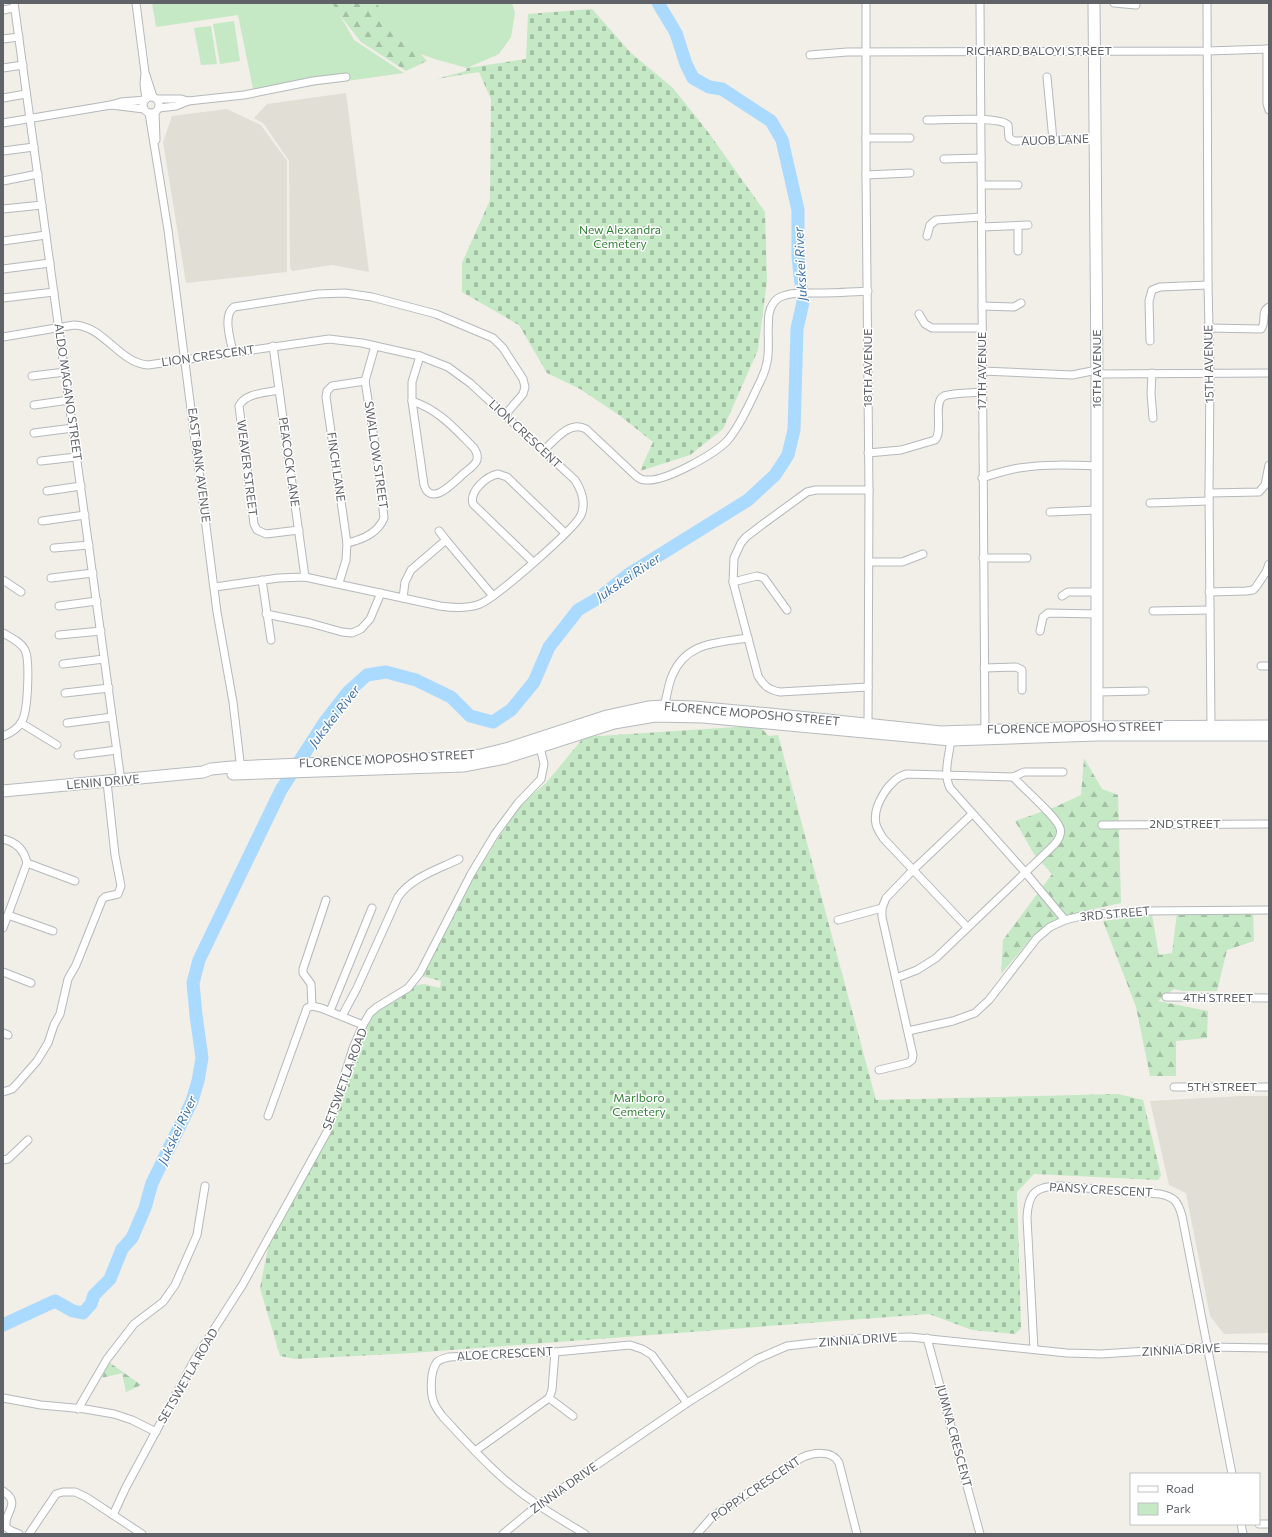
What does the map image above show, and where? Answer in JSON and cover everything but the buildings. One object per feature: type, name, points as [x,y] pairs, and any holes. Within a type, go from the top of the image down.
[{"type":"street","points":[[136,3],[145,73],[145,100],[143,106],[152,111]]},
{"type":"street","name":"18TH AVENUE","points":[[866,3],[869,490],[868,728]]},
{"type":"street","name":"17TH AVENUE","points":[[980,3],[982,185],[982,478],[985,734]]},
{"type":"street","name":"16TH AVENUE","points":[[1094,3],[1097,372],[1097,731]]},
{"type":"street","points":[[1114,3],[1136,5]]},
{"type":"street","name":"15TH AVENUE","points":[[1207,3],[1208,328],[1210,372],[1209,497],[1212,726]]},
{"type":"street","points":[[3,10],[14,5]]},
{"type":"street","name":"ALDO MAGANO STREET","points":[[14,5],[121,781]]},
{"type":"street","points":[[3,39],[19,37]]},
{"type":"street","points":[[1268,49],[1267,104],[1269,110]]},
{"type":"street","name":"RICHARD BALOYI STREET","points":[[810,55],[839,52],[1207,51],[1268,49]]},
{"type":"street","points":[[3,68],[23,65]]},
{"type":"street","points":[[145,73],[155,98],[160,105],[152,111]]},
{"type":"street","points":[[111,105],[152,111],[176,106],[188,101],[244,95],[313,81],[346,77]]},
{"type":"street","points":[[1047,77],[1053,140]]},
{"type":"street","points":[[3,98],[26,94]]},
{"type":"street","points":[[3,123],[111,105],[121,102],[155,98],[181,99],[188,101]]},
{"type":"street","name":"EAST BANK AVENUE","points":[[152,111],[218,620],[233,702],[241,771]]},
{"type":"street","points":[[927,120],[981,119]]},
{"type":"street","name":"AUOB LANE","points":[[981,119],[1005,123],[1008,125],[1009,138],[1011,140],[1095,139]]},
{"type":"street","points":[[866,138],[910,138]]},
{"type":"street","points":[[3,151],[34,147]]},
{"type":"street","points":[[944,159],[981,158]]},
{"type":"street","points":[[866,176],[910,173]]},
{"type":"street","points":[[3,181],[38,174]]},
{"type":"street","points":[[982,185],[1018,185]]},
{"type":"street","points":[[3,209],[42,205]]},
{"type":"street","points":[[927,236],[930,225],[936,220],[982,217]]},
{"type":"street","points":[[982,227],[1028,225]]},
{"type":"street","points":[[1018,226],[1018,251]]},
{"type":"street","points":[[3,241],[46,235]]},
{"type":"street","points":[[3,269],[50,263]]},
{"type":"street","points":[[1150,341],[1149,301],[1152,290],[1160,287],[1208,285]]},
{"type":"street","points":[[543,451],[569,428],[573,426],[581,426],[635,475],[643,480],[654,480],[697,462],[724,443],[734,430],[765,370],[769,357],[769,314],[772,304],[782,296],[795,293],[868,291]]},
{"type":"street","points":[[3,298],[54,292]]},
{"type":"street","points":[[233,353],[228,318],[231,309],[234,307],[327,293],[345,292],[372,297],[428,312],[488,336],[499,343],[523,379],[524,387],[523,394],[505,415]]},
{"type":"street","points":[[982,306],[1014,307],[1021,303]]},
{"type":"street","points":[[1208,328],[1261,329],[1263,326],[1264,312],[1269,307]]},
{"type":"street","points":[[919,314],[925,324],[932,328],[982,328]]},
{"type":"street","name":"LION CRESCENT","points":[[3,337],[74,325],[87,328],[132,360],[144,364],[185,360],[273,346],[335,339],[420,356],[448,367],[459,374],[575,480],[582,494],[583,508],[578,521],[493,596],[473,606],[457,608],[440,606],[305,577],[287,577],[262,580],[215,588]]},
{"type":"street","name":"PEACOCK LANE","points":[[273,346],[305,577]]},
{"type":"street","name":"SWALLOW STREET","points":[[347,543],[366,537],[379,527],[384,518],[378,463],[365,381],[375,346]]},
{"type":"street","points":[[412,401],[428,407],[438,413],[474,448],[476,452],[477,457],[475,464],[446,490],[438,494],[425,489],[412,401],[412,382],[420,356]]},
{"type":"street","points":[[982,371],[1072,375],[1097,372],[1269,373]]},
{"type":"street","points":[[32,376],[65,372]]},
{"type":"street","points":[[1152,373],[1153,418]]},
{"type":"street","name":"FINCH LANE","points":[[339,584],[346,560],[347,543],[326,397],[327,391],[332,386],[365,381]]},
{"type":"street","name":"WEAVER STREET","points":[[279,390],[246,398],[239,406],[254,524],[257,530],[266,534],[299,530]]},
{"type":"street","points":[[868,453],[901,450],[935,440],[938,434],[939,406],[943,397],[982,392]]},
{"type":"street","points":[[34,405],[69,400]]},
{"type":"street","points":[[34,433],[73,428]]},
{"type":"street","points":[[41,462],[76,457]]},
{"type":"street","points":[[982,478],[1016,469],[1038,466],[1066,464],[1097,466]]},
{"type":"street","points":[[1150,503],[1259,492],[1265,485],[1269,465]]},
{"type":"street","points":[[533,562],[473,504],[472,499],[474,492],[489,477],[498,474],[507,478],[565,533]]},
{"type":"street","points":[[47,491],[81,486]]},
{"type":"street","points":[[868,687],[780,692],[770,690],[765,687],[758,676],[733,582],[734,558],[741,543],[746,537],[803,494],[812,490],[869,490]]},
{"type":"street","points":[[1050,512],[1097,510]]},
{"type":"street","points":[[42,521],[85,515]]},
{"type":"street","points":[[439,531],[493,596]]},
{"type":"street","points":[[403,598],[405,582],[411,570],[446,540]]},
{"type":"street","points":[[54,548],[89,544]]},
{"type":"street","points":[[869,562],[902,562],[923,554]]},
{"type":"street","points":[[983,558],[1027,558]]},
{"type":"street","points":[[1210,592],[1253,590],[1266,572],[1269,564]]},
{"type":"street","points":[[51,578],[93,573]]},
{"type":"street","points":[[733,582],[757,576],[764,578],[787,610]]},
{"type":"street","points":[[3,580],[21,592]]},
{"type":"street","points":[[262,580],[271,640]]},
{"type":"street","points":[[1062,596],[1068,592],[1097,592]]},
{"type":"street","points":[[266,614],[352,633],[358,631],[366,624],[372,615],[381,594]]},
{"type":"street","points":[[59,606],[97,601]]},
{"type":"street","points":[[1153,610],[1210,610]]},
{"type":"street","points":[[1040,631],[1043,617],[1048,614],[1097,614]]},
{"type":"street","points":[[60,636],[101,631]]},
{"type":"street","points":[[3,736],[21,723],[25,713],[28,680],[27,656],[23,647],[4,634]]},
{"type":"street","points":[[664,706],[671,678],[681,660],[687,654],[695,649],[712,643],[748,638]]},
{"type":"street","points":[[63,664],[104,659]]},
{"type":"street","points":[[1261,666],[1269,666]]},
{"type":"street","points":[[984,668],[1020,668],[1023,674],[1022,690]]},
{"type":"street","points":[[65,693],[108,688]]},
{"type":"street","points":[[1097,692],[1145,691]]},
{"type":"street","name":"FLORENCE MOPOSHO STREET","points":[[261,770],[353,771],[437,763],[509,748],[607,716],[648,707],[664,706],[738,710],[951,740],[985,734]]},
{"type":"street","name":"FLORENCE MOPOSHO STREET","points":[[241,771],[360,761],[437,763],[463,766],[480,764],[540,747],[614,723],[655,716],[703,717],[985,734],[1212,726],[1269,726]]},
{"type":"street","points":[[67,723],[112,717]]},
{"type":"street","points":[[21,723],[57,745]]},
{"type":"street","name":"FLORENCE MOPOSHO STREET","points":[[1097,731],[1269,735]]},
{"type":"street","points":[[951,740],[947,775],[947,781],[950,788],[1025,872],[1065,920]]},
{"type":"street","name":"SETSWETLA ROAD","points":[[113,1515],[126,1487],[195,1359],[243,1284],[327,1132],[353,1048],[363,1025],[370,1013],[376,1007],[408,988],[420,973],[470,874],[518,803],[541,779],[544,764],[540,747]]},
{"type":"street","points":[[78,755],[117,750]]},
{"type":"street","name":"LENIN DRIVE","points":[[3,791],[121,781],[203,772],[212,769],[241,771]]},
{"type":"street","points":[[967,927],[879,833],[876,824],[876,809],[881,799],[893,781],[899,776],[907,774],[1013,777],[1024,772],[1063,772]]},
{"type":"street","points":[[896,978],[928,964],[1054,845],[1060,836],[1060,831],[1056,821],[1013,777]]},
{"type":"street","points":[[3,1092],[12,1089],[16,1085],[42,1053],[60,1014],[68,979],[76,965],[102,900],[106,897],[118,894],[120,890],[121,886],[115,855],[107,782]]},
{"type":"street","points":[[879,1070],[908,1062],[912,1060],[913,1055],[883,925],[882,908],[886,898],[972,814]]},
{"type":"street","name":"2ND STREET","points":[[1102,825],[1269,824]]},
{"type":"street","points":[[3,839],[16,844],[24,854],[27,863],[3,928]]},
{"type":"street","points":[[342,1016],[357,988],[398,897],[412,882],[459,859]]},
{"type":"street","points":[[27,863],[75,881]]},
{"type":"street","points":[[312,1006],[311,984],[303,973],[303,969],[326,900]]},
{"type":"street","points":[[330,1011],[372,908]]},
{"type":"street","points":[[838,920],[882,908]]},
{"type":"street","name":"3RD STREET","points":[[908,1031],[953,1021],[975,1013],[989,1000],[1037,938],[1050,927],[1065,920],[1085,915],[1144,910],[1269,910]]},
{"type":"street","points":[[8,915],[53,931]]},
{"type":"street","points":[[3,972],[31,983]]},
{"type":"street","name":"4TH STREET","points":[[1166,997],[1269,998]]},
{"type":"street","points":[[268,1116],[307,1008],[312,1006],[330,1011],[363,1025]]},
{"type":"street","name":"5TH STREET","points":[[1174,1087],[1269,1086]]},
{"type":"street","points":[[3,1160],[8,1159],[28,1140]]},
{"type":"street","points":[[78,1409],[107,1359],[134,1324],[163,1302],[175,1285],[196,1235],[205,1186]]},
{"type":"street","name":"PANSY CRESCENT","points":[[1034,1349],[1027,1206],[1028,1200],[1034,1192],[1042,1187],[1051,1186],[1105,1188],[1160,1194],[1176,1200],[1180,1207],[1182,1216],[1208,1347]]},
{"type":"street","name":"ZINNIA DRIVE","points":[[503,1534],[538,1506],[687,1403],[757,1359],[787,1346],[848,1339],[896,1337],[927,1338],[1068,1353],[1101,1354],[1208,1347],[1269,1348]]},
{"type":"street","name":"JUMNA CRESCENT","points":[[927,1338],[980,1534]]},
{"type":"street","name":"ALOE CRESCENT","points":[[538,1506],[494,1471],[442,1417],[434,1404],[432,1385],[437,1362],[449,1357],[555,1352],[625,1346],[637,1347],[652,1356],[687,1403]]},
{"type":"street","points":[[1208,1347],[1232,1473]]},
{"type":"street","points":[[475,1451],[549,1398],[552,1390],[555,1352]]},
{"type":"street","points":[[3,1398],[41,1405],[114,1414],[132,1420],[156,1432]]},
{"type":"street","points":[[549,1398],[573,1416]]},
{"type":"street","name":"POPPY CRESCENT","points":[[697,1534],[712,1517],[801,1458],[808,1455],[821,1453],[838,1460],[858,1534]]},
{"type":"street","points":[[3,1491],[10,1496],[12,1502],[6,1519],[6,1525],[10,1530],[19,1534]]},
{"type":"street","points":[[29,1534],[56,1494],[63,1492],[75,1492],[86,1497],[142,1534]]},
{"type":"street","points":[[538,1506],[585,1534]]},
{"type":"shaded area","points":[[346,93],[369,272],[332,265],[292,271],[290,267],[289,161],[264,124],[254,118],[267,104]]},
{"type":"shaded area","points":[[227,109],[261,125],[287,161],[287,272],[186,283],[163,142],[172,116]]},
{"type":"shaded area","points":[[1269,1096],[1269,1333],[1224,1334],[1210,1316],[1186,1193],[1169,1185],[1150,1101]]},
{"type":"green space","points":[[152,3],[333,3],[354,40],[404,73],[254,94],[238,15],[156,27]]},
{"type":"green space","points":[[333,3],[376,3],[427,61],[406,71],[361,42],[335,9]]},
{"type":"green space","points":[[373,3],[512,3],[515,13],[511,37],[499,54],[467,68],[406,49]]},
{"type":"green space","name":"New Alexandra Cemetery","points":[[592,9],[631,53],[673,88],[708,132],[765,212],[767,281],[758,350],[723,429],[690,455],[640,471],[653,442],[619,415],[580,389],[547,373],[519,325],[462,292],[462,263],[490,200],[491,99],[479,72],[436,79],[466,71],[467,68],[526,59],[528,14]]},
{"type":"green space","points":[[234,21],[240,61],[220,64],[213,24]]},
{"type":"green space","points":[[211,26],[217,64],[201,65],[194,28]]},
{"type":"green space","name":"Marlboro Cemetery","points":[[752,726],[760,727],[769,736],[778,735],[876,1100],[1118,1094],[1143,1100],[1161,1175],[1158,1180],[1034,1174],[1017,1192],[1021,1328],[1015,1334],[972,1330],[929,1314],[412,1353],[296,1359],[280,1356],[260,1288],[268,1248],[329,1130],[358,1037],[374,1010],[413,986],[424,984],[440,988],[441,981],[422,976],[459,900],[519,806],[546,783],[584,737]]},
{"type":"green space","points":[[1084,758],[1102,789],[1118,795],[1121,903],[1080,912],[1034,935],[1001,974],[1003,940],[1052,874],[1034,854],[1015,821],[1055,807],[1081,795]]},
{"type":"green space","points":[[1253,911],[1254,941],[1227,950],[1217,991],[1183,991],[1174,989],[1158,1001],[1208,1011],[1207,1038],[1176,1041],[1176,1076],[1150,1076],[1136,1007],[1103,921],[1152,915],[1159,955],[1172,953],[1177,913]]},
{"type":"green space","points":[[109,1362],[141,1385],[126,1392],[122,1373],[102,1378]]},
{"type":"waterway","name":"Jukskei River","points":[[3,1325],[55,1301],[73,1311],[83,1313],[91,1304],[94,1295],[110,1279],[122,1249],[132,1238],[145,1208],[152,1183],[192,1101],[198,1081],[202,1058],[193,983],[199,960],[281,790],[324,723],[348,692],[367,675],[386,672],[416,680],[451,697],[470,716],[493,722],[511,710],[534,682],[549,647],[578,610],[600,597],[629,574],[748,500],[775,475],[788,455],[794,430],[797,329],[803,302],[798,257],[798,210],[782,140],[771,121],[722,89],[709,87],[693,78],[686,64],[676,33],[658,3]]}]
